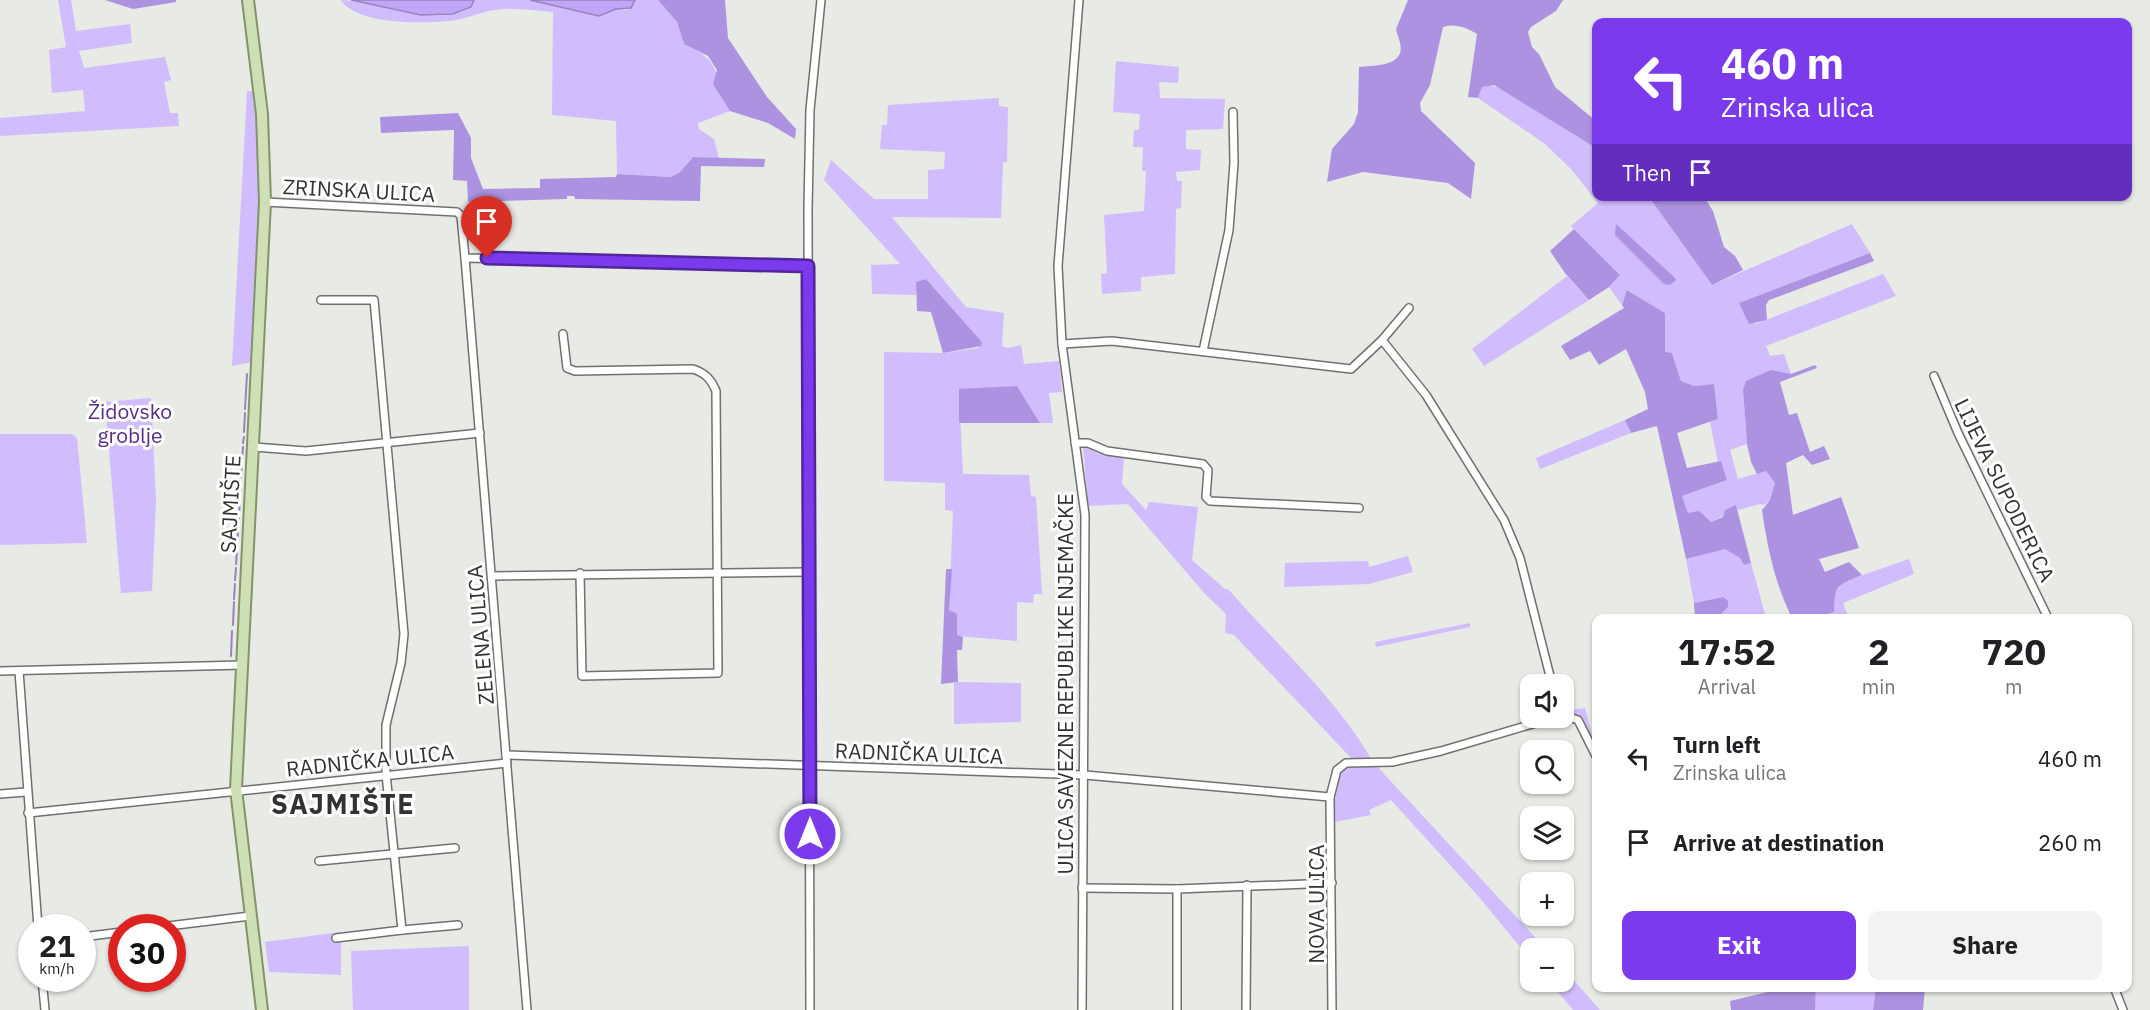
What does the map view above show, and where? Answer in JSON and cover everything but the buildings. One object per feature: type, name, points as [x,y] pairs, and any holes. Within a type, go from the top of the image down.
[{"type":"main road","name":"SAJMIŠTE","points":[[248,0],[262,114],[265,202],[236,789],[262,1010]]},
{"type":"street","points":[[810,1010],[808,266],[810,110],[821,0]]},
{"type":"street","name":"ULICA SAVEZNE REPUBLIKE NJEMAČKE","points":[[1079,0],[1059,228],[1062,344],[1085,515],[1082,1010]]},
{"type":"street","points":[[1203,351],[1229,230],[1234,170],[1233,112]]},
{"type":"street","name":"ZRINSKA ULICA","points":[[265,202],[457,212],[461,216],[465,258]]},
{"type":"street","points":[[465,258],[808,266]]},
{"type":"street","name":"ZELENA ULICA","points":[[465,258],[527,1010]]},
{"type":"street","points":[[321,300],[374,300],[404,634],[401,663],[386,726],[386,774],[402,930]]},
{"type":"street","points":[[1062,344],[1112,341],[1351,369],[1382,340],[1409,308]]},
{"type":"street","points":[[563,334],[564,362],[567,368],[575,371],[693,369],[701,371],[713,383],[716,391],[718,673],[582,676],[580,573]]},
{"type":"street","points":[[1382,340],[1426,395],[1504,520],[1520,558],[1549,674]]},
{"type":"street","name":"LIJEVA SUPODERICA","points":[[1934,376],[1958,433],[2046,614]]},
{"type":"street","points":[[253,447],[306,451],[385,441],[480,433]]},
{"type":"street","points":[[1075,443],[1088,443],[1107,452],[1203,464],[1208,470],[1206,497],[1210,501],[1359,508]]},
{"type":"street","points":[[492,576],[580,573],[809,572]]},
{"type":"street","points":[[0,671],[243,665]]},
{"type":"street","points":[[19,671],[26,792],[37,914]]},
{"type":"street","points":[[1574,719],[1578,720],[1592,748]]},
{"type":"street","name":"NOVA ULICA","points":[[1332,1010],[1330,797],[1337,770],[1346,763],[1392,762],[1441,751],[1520,728]]},
{"type":"street","name":"RADNIČKA ULICA","points":[[28,813],[507,759],[809,765],[1085,775],[1330,797]]},
{"type":"street","points":[[0,794],[26,792]]},
{"type":"street","points":[[319,861],[455,848]]},
{"type":"street","points":[[1082,888],[1178,889],[1332,883]]},
{"type":"street","points":[[1246,1010],[1247,885]]},
{"type":"street","points":[[1177,1010],[1178,889]]},
{"type":"street","points":[[186,924],[250,916]]},
{"type":"street","points":[[336,938],[458,925]]},
{"type":"street","points":[[43,992],[45,1010]]},
{"type":"street","points":[[2116,992],[2123,1010]]},
{"type":"green space","points":[[58,0],[71,0],[76,31],[130,24],[132,43],[79,51],[84,68],[165,57],[171,80],[164,82],[170,113],[178,113],[179,126],[0,136],[0,118],[85,111],[83,90],[52,93],[49,50],[66,47]]},
{"type":"green space","points":[[341,0],[413,13],[451,15],[465,10],[474,0],[530,0],[599,16],[616,9],[627,10],[635,0],[658,0],[677,22],[684,44],[707,58],[716,72],[730,111],[698,123],[699,129],[714,139],[719,158],[693,157],[680,172],[671,177],[617,174],[616,121],[552,115],[553,12],[502,9],[456,20],[394,21],[362,15],[349,8]]},
{"type":"green space","points":[[1116,61],[1179,67],[1178,83],[1159,82],[1160,98],[1225,99],[1223,129],[1186,130],[1186,149],[1201,150],[1200,170],[1176,172],[1177,181],[1182,181],[1181,208],[1176,209],[1175,274],[1141,277],[1141,291],[1102,294],[1101,274],[1107,273],[1104,215],[1144,211],[1146,171],[1142,171],[1143,147],[1133,147],[1134,130],[1139,130],[1140,114],[1113,112]]},
{"type":"green space","points":[[1487,84],[1505,90],[1592,145],[1592,195],[1571,169],[1545,144],[1478,98],[1482,87]]},
{"type":"green space","points":[[247,91],[255,91],[261,184],[252,362],[232,366]]},
{"type":"green space","points":[[999,98],[999,106],[1008,107],[1007,162],[1003,162],[1001,218],[892,217],[966,307],[1004,313],[1002,346],[1008,348],[1021,345],[1024,364],[1059,361],[1062,392],[1049,393],[1053,423],[1040,423],[1017,386],[959,390],[963,474],[1029,475],[1031,496],[1036,497],[1042,594],[1034,594],[1033,603],[1017,602],[1017,641],[957,636],[957,615],[949,610],[953,511],[945,510],[945,483],[884,481],[884,352],[943,353],[978,348],[982,342],[926,279],[917,282],[916,295],[872,294],[871,265],[900,264],[824,180],[831,160],[874,199],[928,199],[928,170],[944,169],[945,152],[880,149],[882,125],[887,125],[888,105]]},
{"type":"green space","points":[[1596,201],[1652,201],[1712,285],[1852,224],[1870,253],[1739,303],[1756,324],[1883,274],[1896,296],[1766,346],[1770,356],[1784,354],[1791,374],[1746,381],[1743,389],[1747,444],[1730,450],[1738,479],[1766,471],[1775,483],[1770,500],[1764,505],[1738,510],[1736,505],[1711,522],[1688,514],[1682,496],[1727,480],[1721,461],[1718,462],[1710,422],[1718,419],[1714,384],[1694,386],[1681,381],[1672,353],[1665,353],[1665,313],[1628,290],[1622,305],[1609,287],[1620,275],[1571,226],[1598,203]]},
{"type":"green space","points":[[1567,276],[1589,300],[1484,366],[1472,349]]},
{"type":"green space","name":"Židovsko groblje","points":[[151,398],[156,500],[152,591],[121,593],[105,402]]},
{"type":"green space","points":[[1625,420],[1631,433],[1540,469],[1536,458]]},
{"type":"green space","points":[[0,434],[72,434],[77,438],[87,543],[0,545]]},
{"type":"green space","points":[[1087,445],[1098,453],[1124,457],[1122,484],[1146,510],[1149,502],[1198,507],[1192,560],[1229,590],[1306,673],[1343,717],[1373,762],[1520,921],[1520,926],[1525,926],[1536,938],[1520,938],[1520,947],[1479,897],[1391,800],[1369,810],[1371,815],[1335,822],[1335,795],[1338,780],[1341,773],[1354,761],[1234,635],[1225,633],[1226,614],[1205,594],[1128,504],[1088,506],[1083,448]]},
{"type":"green space","points":[[1725,548],[1740,558],[1744,565],[1751,563],[1765,614],[1718,614],[1723,597],[1694,603],[1686,559]]},
{"type":"green space","points":[[1408,556],[1413,572],[1369,584],[1284,587],[1285,563],[1368,561],[1369,567]]},
{"type":"green space","points":[[1909,559],[1914,574],[1843,603],[1847,614],[1828,614],[1834,612],[1833,595],[1843,582]]},
{"type":"green space","points":[[1470,623],[1470,627],[1376,647],[1375,642]]},
{"type":"green space","points":[[954,683],[1021,683],[1021,722],[954,724]]},
{"type":"green space","points":[[1585,708],[1592,742],[1580,723],[1574,720],[1574,710]]},
{"type":"green space","points":[[341,932],[341,975],[269,972],[265,942]]},
{"type":"green space","points":[[469,946],[469,1010],[353,1010],[351,951]]},
{"type":"green space","points":[[1574,980],[1600,1010],[1573,1010],[1558,992],[1574,992]]},
{"type":"green space","points":[[1816,992],[1875,992],[1873,1010],[1815,1010]]},
{"type":"shaded area","points":[[105,0],[176,0],[176,2],[133,9]]},
{"type":"shaded area","points":[[351,0],[474,0],[471,7],[453,14],[421,15]]},
{"type":"shaded area","points":[[530,0],[635,0],[631,8],[616,9],[599,16]]},
{"type":"shaded area","points":[[658,0],[725,0],[728,38],[767,97],[796,129],[795,139],[768,123],[730,111],[713,84],[717,70],[708,56],[684,44],[677,22]]},
{"type":"shaded area","points":[[1408,0],[1563,0],[1556,11],[1531,27],[1528,32],[1532,47],[1539,54],[1555,87],[1592,118],[1592,146],[1494,85],[1482,87],[1478,98],[1468,97],[1477,34],[1461,27],[1447,26],[1443,27],[1430,85],[1420,103],[1421,111],[1475,163],[1471,199],[1448,183],[1363,172],[1327,182],[1332,149],[1354,124],[1358,112],[1359,67],[1380,65],[1398,57],[1401,51],[1396,29]]},
{"type":"shaded area","points":[[458,113],[471,138],[471,158],[483,189],[540,188],[540,179],[616,177],[617,174],[671,177],[680,172],[693,157],[765,159],[764,167],[701,166],[700,201],[575,199],[574,196],[567,196],[567,199],[468,202],[467,181],[453,180],[454,130],[381,133],[380,117]]},
{"type":"shaded area","points":[[1652,201],[1707,201],[1713,211],[1724,247],[1735,256],[1743,270],[1712,285]]},
{"type":"shaded area","points":[[1616,224],[1676,280],[1670,285],[1664,284],[1615,235]]},
{"type":"shaded area","points":[[1574,229],[1620,275],[1609,287],[1589,300],[1565,273],[1550,251]]},
{"type":"shaded area","points":[[1870,253],[1874,261],[1769,300],[1766,305],[1767,320],[1749,324],[1739,303]]},
{"type":"shaded area","points":[[926,279],[982,342],[981,346],[943,353],[931,312],[917,311],[916,282]]},
{"type":"shaded area","points":[[1627,290],[1665,313],[1665,352],[1672,353],[1681,381],[1694,386],[1714,384],[1718,419],[1677,433],[1687,468],[1721,461],[1727,480],[1682,496],[1688,513],[1699,511],[1711,522],[1723,517],[1725,510],[1736,505],[1751,563],[1744,565],[1740,558],[1725,549],[1686,559],[1657,426],[1631,433],[1625,420],[1648,409],[1645,392],[1626,349],[1599,365],[1590,351],[1570,360],[1561,346],[1624,308],[1622,305]]},
{"type":"shaded area","points":[[1815,365],[1817,368],[1780,382],[1789,415],[1797,413],[1810,452],[1824,446],[1830,459],[1812,465],[1803,455],[1786,463],[1793,515],[1841,497],[1859,548],[1819,559],[1825,572],[1849,562],[1862,575],[1838,588],[1834,612],[1828,614],[1790,614],[1772,565],[1762,510],[1770,500],[1775,483],[1766,471],[1757,474],[1751,462],[1747,444],[1743,389],[1746,381],[1771,370],[1791,374]]},
{"type":"shaded area","points":[[1017,386],[1040,423],[959,423],[959,389]]},
{"type":"shaded area","points":[[946,569],[952,569],[949,610],[957,614],[957,635],[963,637],[962,650],[957,650],[958,682],[941,684]]},
{"type":"shaded area","points":[[1723,597],[1728,601],[1728,607],[1721,614],[1695,614],[1694,603]]},
{"type":"shaded area","points":[[1768,992],[1816,992],[1815,1010],[1731,1010],[1730,1001]]},
{"type":"shaded area","points":[[1875,992],[1925,992],[1923,1010],[1873,1010]]},
{"type":"waterway","points":[[245,409],[247,374]]},
{"type":"waterway","points":[[244,432],[245,413]]},
{"type":"waterway","points":[[243,443],[244,437]]},
{"type":"waterway","points":[[242,461],[243,447]]},
{"type":"waterway","points":[[241,477],[242,464]]},
{"type":"waterway","points":[[240,495],[241,482]]},
{"type":"waterway","points":[[238,528],[240,499]]},
{"type":"waterway","points":[[237,547],[238,532]]},
{"type":"waterway","points":[[236,564],[237,551]]},
{"type":"waterway","points":[[235,580],[236,568]]},
{"type":"waterway","points":[[234,599],[235,584]]},
{"type":"waterway","points":[[233,625],[234,602]]},
{"type":"waterway","points":[[231,656],[232,631]]},
{"type":"district","name":"SAJMIŠTE","points":[[343,803]]},
{"type":"route","points":[[487,258],[640,260],[808,266],[810,834]]}]
